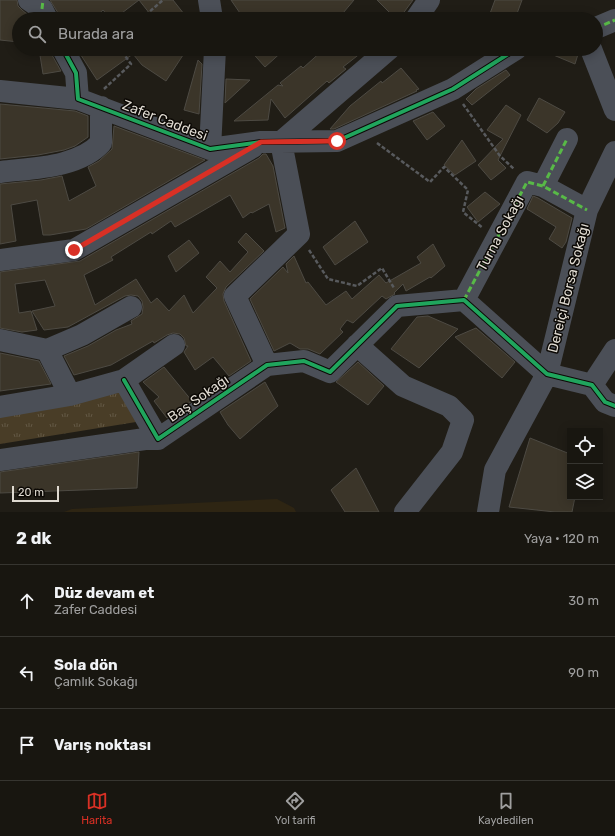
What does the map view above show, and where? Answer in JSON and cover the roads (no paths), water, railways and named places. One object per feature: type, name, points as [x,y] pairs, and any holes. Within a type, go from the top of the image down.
[{"type":"street","points":[[209,0],[211,12]]},
{"type":"street","points":[[421,12],[429,0]]},
{"type":"street","points":[[603,25],[615,20]]},
{"type":"street","points":[[67,56],[76,73],[78,99]]},
{"type":"street","points":[[210,149],[215,56]]},
{"type":"street","points":[[0,260],[74,250],[271,142],[380,56]]},
{"type":"street","name":"Zafer Caddesi","points":[[0,91],[78,99],[102,99],[210,149],[271,142],[337,141],[454,89],[505,56]]},
{"type":"street","points":[[594,56],[615,110]]},
{"type":"street","points":[[0,172],[61,165],[94,150],[101,143],[102,99]]},
{"type":"street","name":"Turna Sokağı","points":[[464,300],[496,239],[567,140]]},
{"type":"street","points":[[271,142],[299,234],[235,296],[267,364],[304,361],[330,372],[397,306],[464,300],[547,374],[592,385],[604,402],[615,406]]},
{"type":"street","name":"Dereiçi Borsa Sokağı","points":[[488,512],[495,470],[547,374],[587,210],[615,152]]},
{"type":"street","points":[[535,184],[587,210]]},
{"type":"street","points":[[0,340],[47,350],[82,335],[131,307]]},
{"type":"street","points":[[0,407],[70,396],[124,380],[174,345]]},
{"type":"street","points":[[357,345],[403,386],[449,406],[463,420],[452,452],[405,512]]},
{"type":"street","points":[[47,350],[70,396]]},
{"type":"street","points":[[592,385],[615,350]]},
{"type":"street","name":"Baş Sokağı","points":[[124,380],[158,439],[267,364]]},
{"type":"street","points":[[0,460],[145,439],[158,439]]}]
